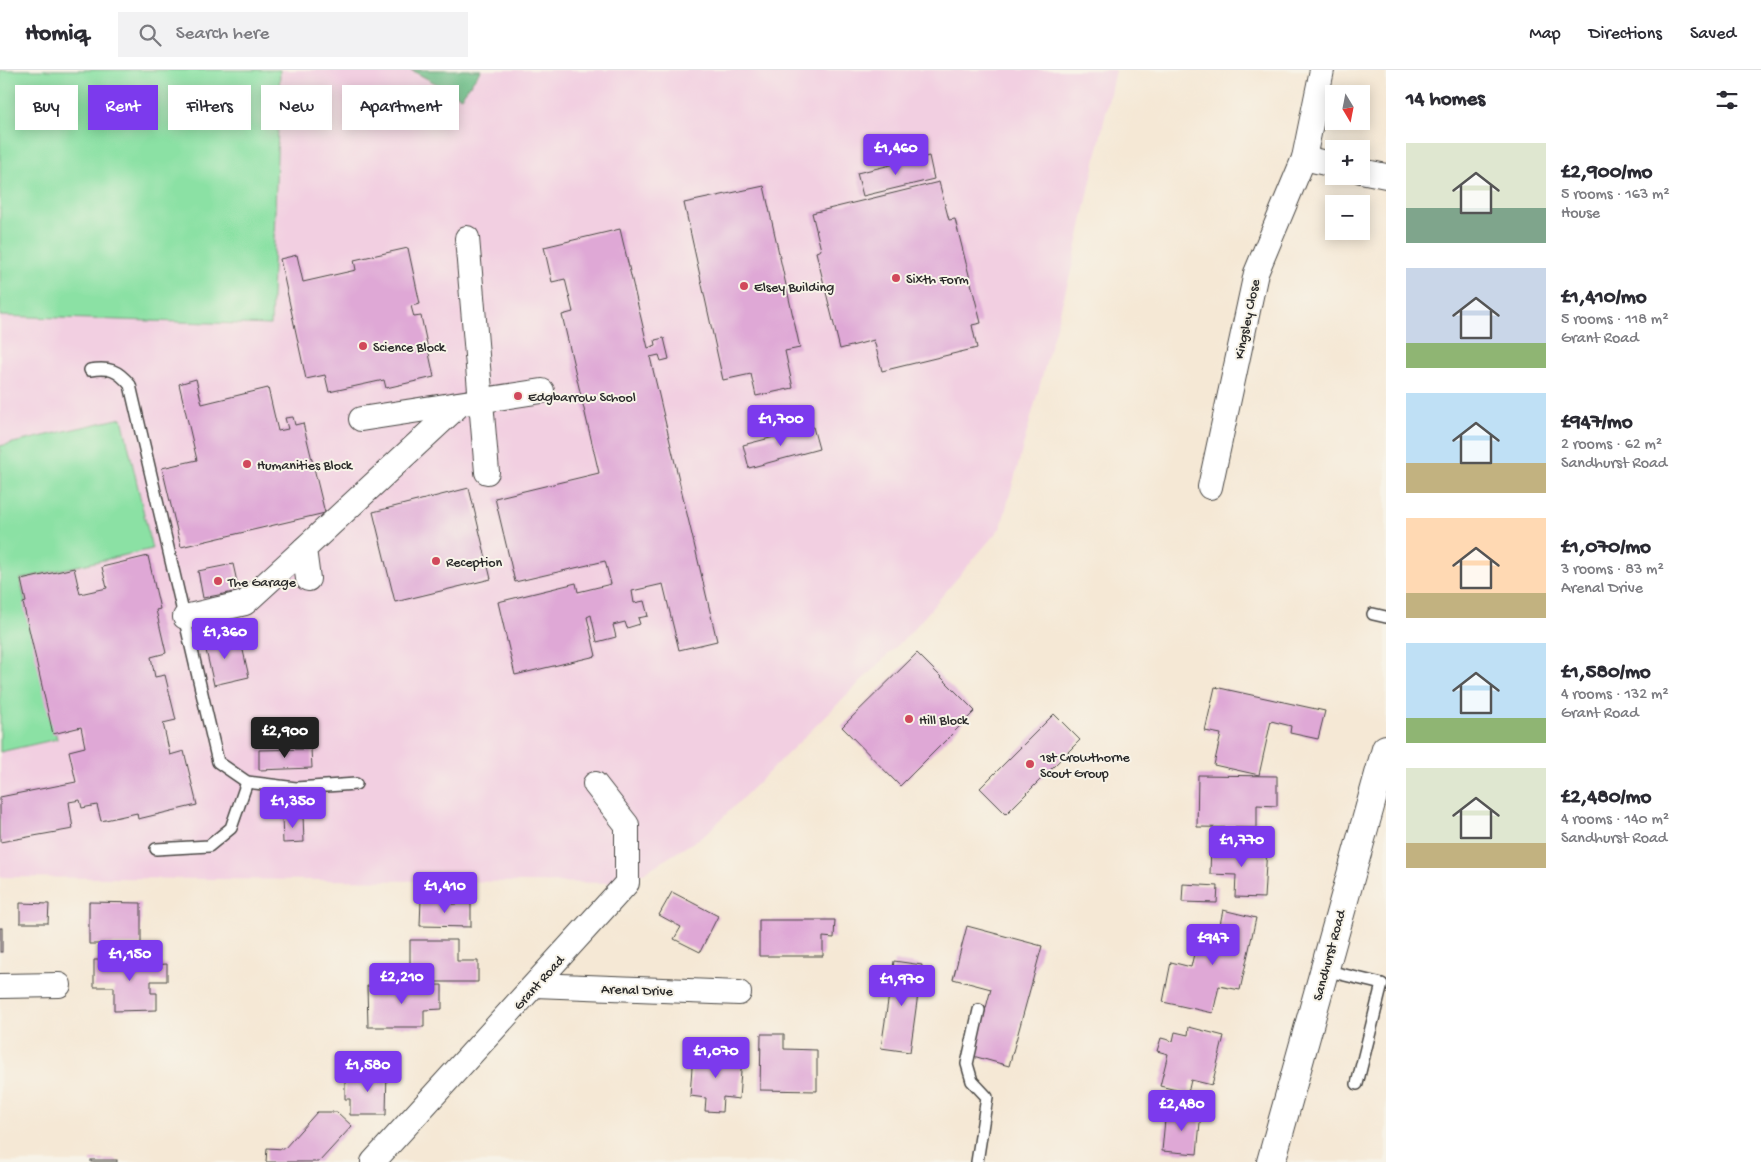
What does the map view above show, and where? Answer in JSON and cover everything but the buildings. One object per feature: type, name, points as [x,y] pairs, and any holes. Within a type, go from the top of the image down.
[{"type":"street","name":"Kingsley Close","points":[[1210,487],[1256,273],[1304,158],[1322,70]]},
{"type":"street","points":[[1304,158],[1325,163]]},
{"type":"street","points":[[1370,173],[1386,176]]},
{"type":"street","points":[[468,238],[470,403],[487,472]]},
{"type":"street","points":[[361,419],[542,391]]},
{"type":"street","points":[[185,618],[245,603],[470,403]]},
{"type":"street","points":[[304,549],[308,579]]},
{"type":"street","name":"Sandhurst Road","points":[[1271,1162],[1386,749]]},
{"type":"street","name":"Grant Road","points":[[373,1162],[627,883],[627,825],[595,784]]},
{"type":"street","points":[[0,986],[59,985]]},
{"type":"street","name":"Arenal Drive","points":[[535,985],[739,993]]},
{"type":"lane","points":[[90,370],[105,367],[120,373],[130,385],[218,762],[247,782],[296,788],[356,784]]},
{"type":"lane","points":[[1374,614],[1386,617]]},
{"type":"lane","points":[[156,849],[209,846],[231,828],[247,782]]},
{"type":"lane","points":[[1324,970],[1382,984],[1358,1084]]},
{"type":"lane","points":[[978,1162],[987,1097],[972,1081],[967,1064],[979,1010]]},
{"type":"shaded area","name":"Edgbarrow School","points":[[0,70],[1115,70],[1073,264],[1001,527],[912,631],[705,835],[627,883],[0,877]]},
{"type":"green space","points":[[0,70],[280,70],[279,85],[261,85],[261,130],[278,130],[271,325],[0,316]]},
{"type":"green space","points":[[411,70],[481,70],[461,97],[459,96],[459,85],[439,85]]},
{"type":"green space","points":[[122,418],[152,549],[20,579],[57,739],[0,752],[0,446]]},
{"type":"place","name":"Sixth Form","points":[[896,278]]},
{"type":"place","name":"Elsey Building","points":[[744,286]]},
{"type":"place","name":"Science Block","points":[[363,346]]},
{"type":"place","name":"Edgbarrow School","points":[[518,396]]},
{"type":"place","name":"Humanities Block","points":[[247,464]]},
{"type":"place","name":"Reception","points":[[436,561]]},
{"type":"place","name":"The Garage","points":[[218,581]]},
{"type":"place","name":"Hill Block","points":[[909,719]]},
{"type":"place","name":"1st Crowthorne Scout Group","points":[[1030,764]]}]
